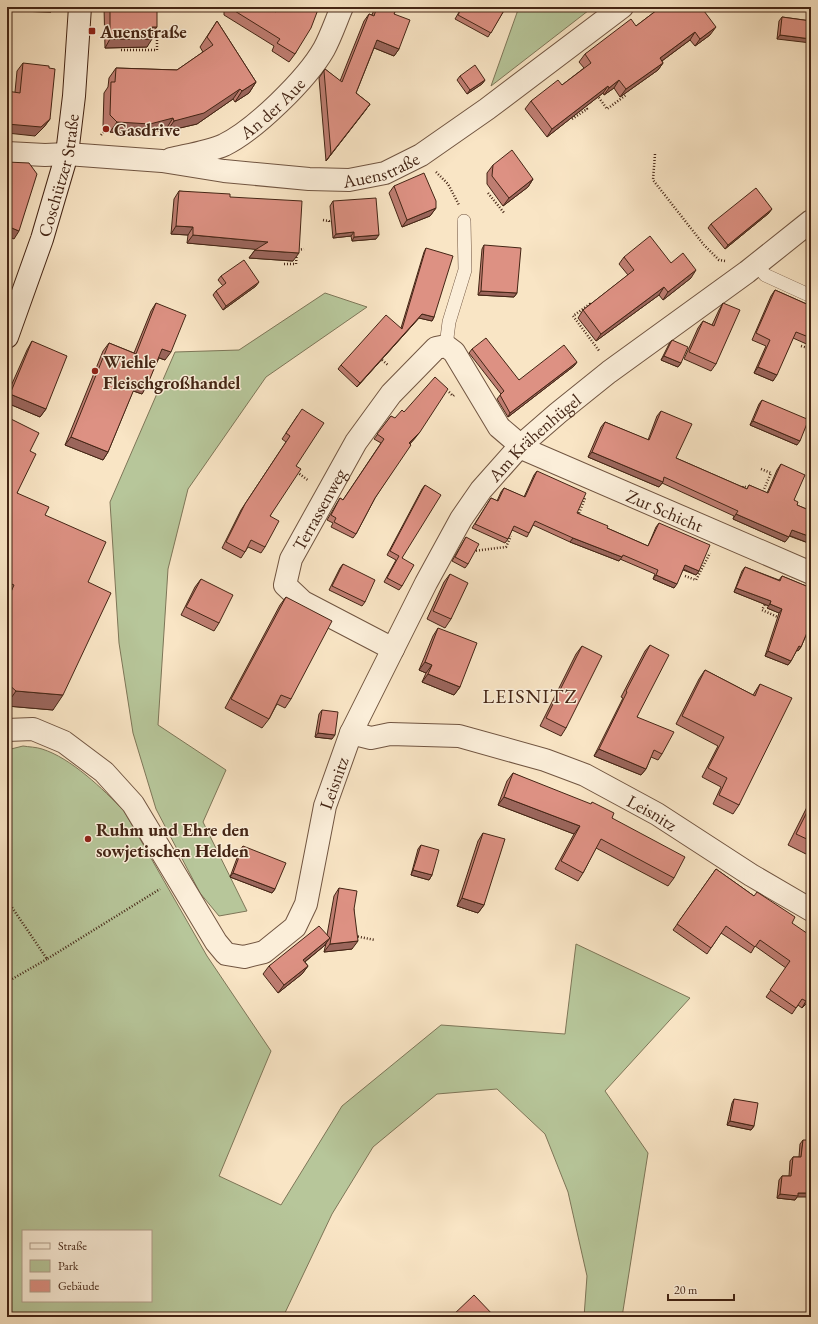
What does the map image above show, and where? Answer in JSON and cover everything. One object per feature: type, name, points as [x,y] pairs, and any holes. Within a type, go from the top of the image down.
[{"type":"street","name":"Coschützer Straße","points":[[7,337],[42,239],[67,154],[74,96],[80,7]]},
{"type":"street","name":"An der Aue","points":[[162,161],[223,145],[244,133],[272,109],[314,64],[324,49],[342,7]]},
{"type":"street","name":"Auenstraße","points":[[7,153],[45,155],[67,154],[162,161],[224,171],[323,180],[349,180],[385,173],[421,155],[488,109],[622,7]]},
{"type":"street","name":"Am Krähenhügel","points":[[351,732],[462,516],[481,490],[520,446],[558,412],[608,372],[757,264],[811,221]]},
{"type":"street","points":[[446,346],[454,352],[499,427],[520,446]]},
{"type":"street","name":"Terrassenweg","points":[[393,649],[303,602],[285,585],[291,559],[356,442],[382,405],[411,373],[436,348],[446,346]]},
{"type":"street","name":"Zur Schicht","points":[[520,446],[593,480],[811,573]]},
{"type":"street","name":"Leisnitz","points":[[7,730],[33,729],[64,742],[104,772],[133,804],[216,942],[226,954],[244,957],[264,952],[295,927],[306,904],[325,806],[351,732],[371,738],[390,734],[459,736],[545,760],[585,775],[657,814],[751,875],[811,910]]},
{"type":"lane","points":[[446,346],[449,322],[464,270],[464,221]]},
{"type":"lane","points":[[757,264],[765,275],[811,296]]},
{"type":"path","points":[[121,50],[157,50],[156,36]]},
{"type":"path","points":[[595,92],[607,109],[626,95]]},
{"type":"path","points":[[572,119],[587,109],[583,103]]},
{"type":"path","points":[[654,154],[653,180],[704,245],[719,260],[729,261]]},
{"type":"path","points":[[437,173],[448,184],[458,203]]},
{"type":"path","points":[[488,193],[505,214]]},
{"type":"path","points":[[323,220],[329,221],[329,223]]},
{"type":"path","points":[[284,264],[296,264],[296,250],[304,249]]},
{"type":"path","points":[[591,307],[590,304],[573,316],[602,353]]},
{"type":"path","points":[[801,346],[811,349]]},
{"type":"path","points":[[740,494],[743,486],[762,494],[771,473],[761,468]]},
{"type":"path","points":[[294,469],[311,482]]},
{"type":"path","points":[[572,516],[577,518],[593,480]]},
{"type":"path","points":[[450,540],[472,551],[506,547],[511,536]]},
{"type":"path","points":[[685,576],[696,580],[713,546]]},
{"type":"path","points":[[769,596],[762,610],[780,618]]},
{"type":"path","points":[[7,982],[47,960],[164,887]]},
{"type":"path","points":[[7,900],[47,960]]},
{"type":"path","points":[[348,934],[375,940]]},
{"type":"path","points":[[7,1306],[13,1317]]},
{"type":"green space","points":[[519,7],[593,7],[491,86]]},
{"type":"green space","points":[[325,293],[367,307],[266,377],[188,489],[168,569],[158,725],[226,770],[203,822],[247,911],[219,916],[200,893],[156,809],[133,733],[119,643],[110,502],[175,352],[239,350]]},
{"type":"green space","points":[[23,746],[40,748],[53,753],[86,775],[124,811],[207,956],[271,1051],[219,1176],[281,1205],[342,1106],[441,1025],[565,1034],[576,944],[690,998],[605,1091],[648,1153],[622,1317],[584,1317],[587,1276],[568,1192],[545,1134],[497,1089],[437,1094],[373,1147],[332,1214],[283,1317],[7,1317],[7,750]]},
{"type":"building","points":[[110,7],[157,7],[157,27],[152,27],[152,39],[110,39]]},
{"type":"building","points":[[230,7],[269,7],[276,12],[278,7],[319,7],[311,28],[295,54],[277,43],[280,39]]},
{"type":"building","points":[[377,7],[397,7],[394,14],[410,20],[399,49],[377,40],[356,93],[370,104],[331,154],[324,71],[325,69],[342,82],[369,14],[374,16]]},
{"type":"building","points":[[462,7],[506,7],[491,33],[458,15]]},
{"type":"building","points":[[661,7],[701,7],[716,27],[700,39],[695,32],[660,58],[663,63],[626,89],[619,80],[609,88],[608,86],[552,129],[531,101],[558,80],[562,85],[591,63],[585,54],[631,19],[636,26]]},
{"type":"building","points":[[782,17],[811,21],[811,39],[780,35]]},
{"type":"building","points":[[217,21],[256,82],[242,91],[240,89],[204,113],[174,121],[173,118],[150,124],[117,122],[110,115],[111,82],[115,82],[116,68],[177,70],[213,45],[207,37]]},
{"type":"building","points":[[23,63],[49,66],[49,68],[55,69],[50,119],[41,127],[7,124],[7,91],[20,93]]},
{"type":"building","points":[[475,65],[485,80],[470,90],[460,76]]},
{"type":"building","points":[[811,66],[811,81],[809,81]]},
{"type":"building","points":[[512,150],[533,179],[509,198],[492,176],[493,165]]},
{"type":"building","points":[[7,162],[29,163],[37,174],[19,231],[7,226]]},
{"type":"building","points":[[424,173],[436,201],[436,208],[407,220],[394,186]]},
{"type":"building","points":[[756,188],[772,209],[728,245],[711,224]]},
{"type":"building","points":[[179,191],[230,194],[230,197],[302,201],[299,253],[255,250],[268,242],[193,235],[193,227],[176,226]]},
{"type":"building","points":[[376,198],[379,235],[354,237],[354,232],[336,234],[333,201]]},
{"type":"building","points":[[650,236],[671,263],[683,253],[696,270],[668,292],[664,287],[601,334],[583,310],[634,270],[624,257]]},
{"type":"building","points":[[484,245],[521,248],[517,293],[481,291]]},
{"type":"building","points":[[426,248],[453,256],[434,317],[422,314],[360,383],[341,365],[386,315],[402,329]]},
{"type":"building","points":[[244,260],[259,282],[226,306],[216,291],[226,283],[221,276]]},
{"type":"building","points":[[775,290],[811,306],[811,338],[796,332],[777,375],[758,367],[770,340],[756,333]]},
{"type":"building","points":[[156,303],[186,315],[171,352],[162,349],[147,386],[137,382],[108,452],[71,437],[109,343],[136,354]]},
{"type":"building","points":[[723,303],[740,310],[716,364],[689,352],[703,321],[714,326]]},
{"type":"building","points":[[486,338],[519,380],[564,345],[577,362],[510,413],[500,395],[504,391],[472,349]]},
{"type":"building","points":[[672,340],[688,347],[681,363],[664,356]]},
{"type":"building","points":[[32,341],[67,356],[46,409],[10,394]]},
{"type":"building","points":[[435,377],[448,389],[420,432],[409,443],[411,445],[375,498],[356,534],[334,522],[336,518],[331,515],[340,498],[343,500],[384,439],[377,434],[391,416],[395,418],[402,410],[404,412]]},
{"type":"building","points":[[762,400],[807,419],[808,421],[800,441],[753,421]]},
{"type":"building","points":[[302,409],[324,423],[296,466],[301,469],[270,516],[279,521],[265,547],[251,540],[245,552],[226,542],[245,504],[290,436],[286,433]]},
{"type":"building","points":[[661,411],[692,424],[676,458],[747,489],[749,485],[768,493],[781,464],[805,475],[794,500],[798,502],[797,505],[811,511],[811,537],[792,530],[789,537],[736,514],[738,511],[664,477],[663,482],[592,452],[605,422],[649,440]]},
{"type":"building","points":[[7,417],[39,433],[30,451],[36,454],[17,493],[49,507],[45,515],[106,542],[88,582],[111,593],[63,695],[16,691],[7,683],[7,601],[14,585],[7,582]]},
{"type":"building","points":[[537,471],[586,493],[577,513],[608,526],[607,528],[648,546],[659,523],[710,545],[699,571],[685,565],[677,584],[656,575],[658,570],[623,555],[622,557],[573,538],[535,521],[529,533],[514,526],[508,539],[475,524],[491,498],[498,501],[504,488],[525,497]]},
{"type":"building","points":[[425,485],[441,495],[402,558],[414,565],[402,586],[387,578],[399,556],[390,551]]},
{"type":"building","points":[[466,537],[479,544],[468,564],[455,557]]},
{"type":"building","points":[[343,564],[375,580],[365,602],[332,586]]},
{"type":"building","points":[[745,567],[780,581],[782,576],[811,588],[811,623],[801,647],[799,646],[791,661],[768,651],[782,609],[770,604],[771,601],[736,588]]},
{"type":"building","points":[[450,574],[468,583],[451,619],[433,611]]},
{"type":"building","points":[[201,579],[233,595],[219,623],[186,607]]},
{"type":"building","points":[[286,597],[332,621],[291,699],[281,695],[269,719],[231,699]]},
{"type":"building","points":[[438,628],[477,643],[460,687],[428,674],[432,665],[425,662]]},
{"type":"building","points":[[650,645],[669,655],[637,717],[674,732],[662,754],[654,750],[646,769],[599,749],[627,692],[626,691]]},
{"type":"building","points":[[582,646],[602,656],[566,728],[546,718]]},
{"type":"building","points":[[705,670],[755,696],[760,684],[792,698],[739,805],[719,795],[727,778],[708,768],[724,737],[682,716]]},
{"type":"building","points":[[322,710],[338,712],[335,735],[318,733]]},
{"type":"building","points":[[513,773],[591,804],[592,802],[614,813],[612,818],[685,857],[674,878],[601,839],[583,873],[561,861],[580,826],[504,797]]},
{"type":"building","points":[[811,804],[811,841],[796,834]]},
{"type":"building","points":[[483,833],[505,839],[484,905],[462,898]]},
{"type":"building","points":[[421,845],[439,850],[432,875],[413,870]]},
{"type":"building","points":[[243,846],[286,863],[275,889],[233,873]]},
{"type":"building","points":[[716,869],[754,896],[757,892],[795,917],[792,923],[811,936],[811,996],[806,1001],[802,999],[796,1008],[770,990],[790,961],[760,940],[755,947],[726,926],[711,948],[677,924]]},
{"type":"building","points":[[339,888],[357,891],[354,909],[358,941],[330,944]]},
{"type":"building","points":[[319,926],[330,938],[303,960],[308,966],[284,985],[269,966]]},
{"type":"building","points":[[734,1099],[758,1103],[754,1126],[730,1121]]},
{"type":"building","points":[[803,1140],[811,1140],[811,1193],[798,1193],[798,1196],[780,1194],[782,1176],[791,1176],[793,1157],[801,1157]]},
{"type":"building","points":[[474,1295],[495,1317],[451,1317]]},
{"type":"place","name":"Auenstraße","points":[[92,31]]},
{"type":"place","name":"Gasdrive","points":[[106,129]]},
{"type":"place","name":"Wiehle Fleischgroßhandel","points":[[95,371]]},
{"type":"place","name":"Ruhm und Ehre den sowjetischen Helden","points":[[88,839]]},
{"type":"district","name":"LEISNITZ","points":[[530,696]]}]
